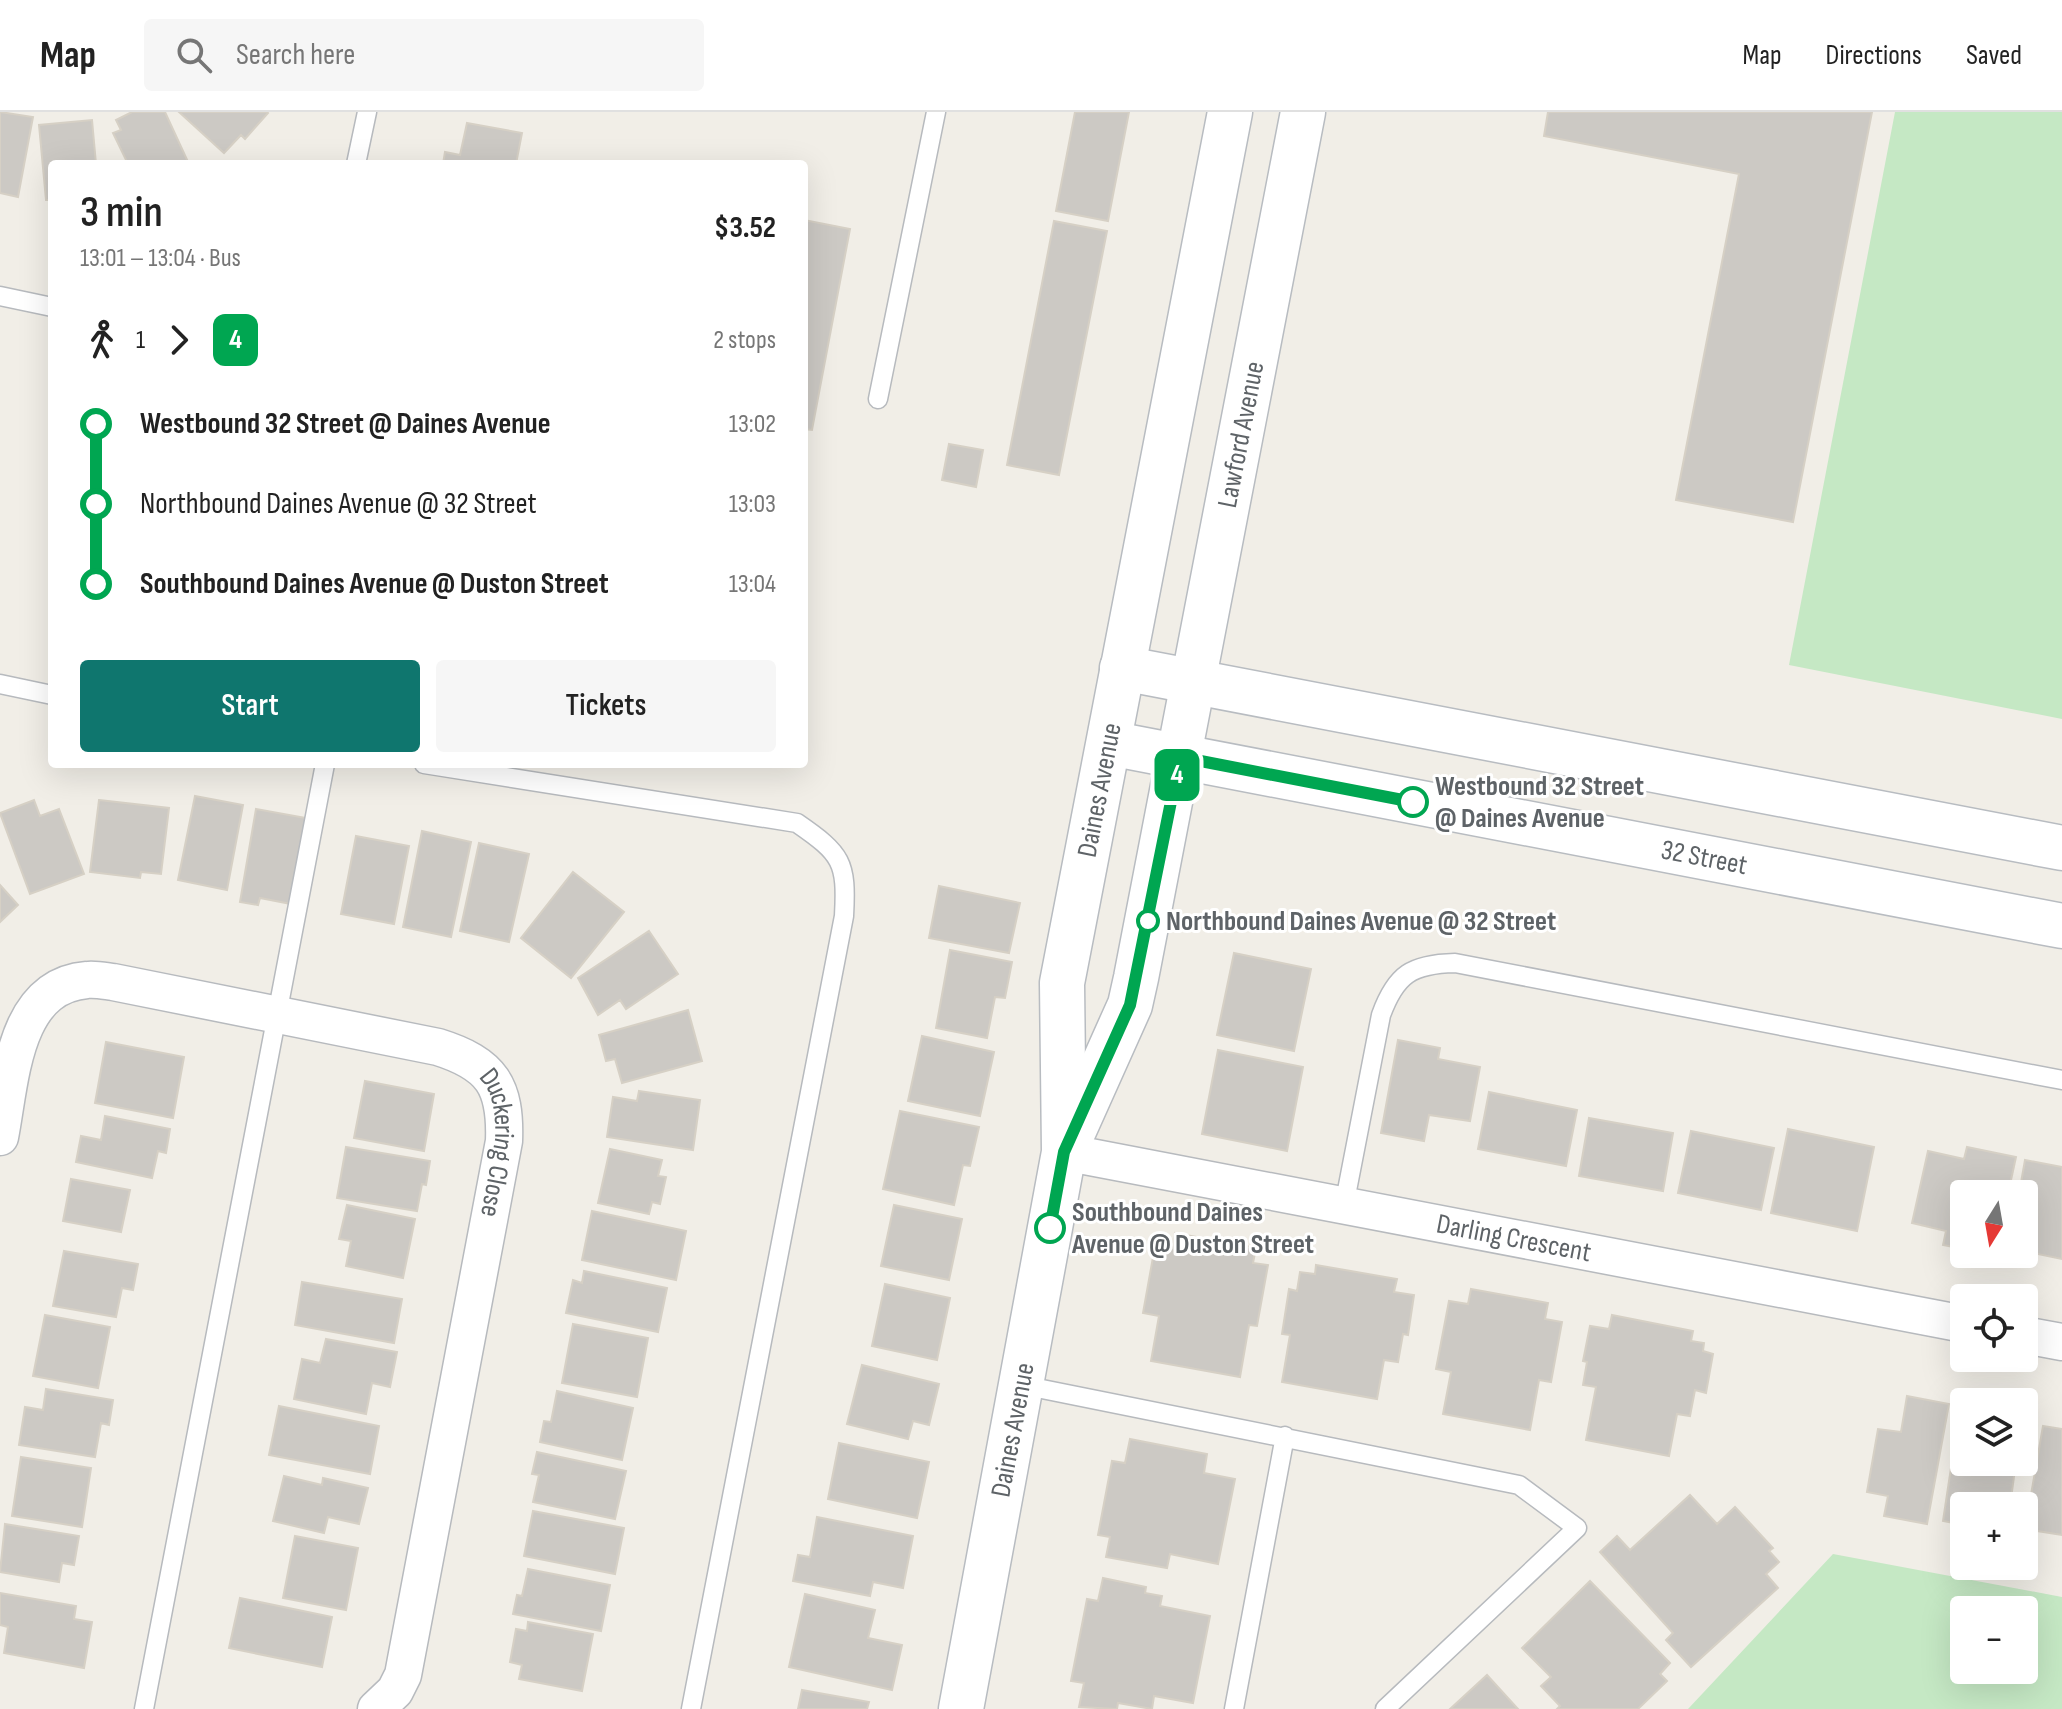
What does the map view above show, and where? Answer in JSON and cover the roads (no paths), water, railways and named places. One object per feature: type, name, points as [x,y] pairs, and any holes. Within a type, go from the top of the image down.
[{"type":"street","points":[[1230,112],[1122,668],[2062,848]]},
{"type":"street","name":"Lawford Avenue","points":[[1180,757],[1303,112]]},
{"type":"street","name":"Daines Avenue","points":[[967,1708],[1064,1152],[1062,983],[1122,668]]},
{"type":"street","name":"32 Street","points":[[1109,743],[2062,926]]},
{"type":"street","name":"Daines Avenue","points":[[1064,1152],[1130,1005],[1180,757]]},
{"type":"street","name":"Duckering Close","points":[[0,1137],[24,1027],[34,1009],[48,995],[87,980],[113,982],[438,1047],[458,1053],[486,1074],[503,1099],[504,1141],[403,1675],[395,1691],[376,1709]]},
{"type":"street","name":"Darling Crescent","points":[[1064,1152],[1950,1321]]},
{"type":"street","points":[[2038,1338],[2062,1342]]},
{"type":"lane","points":[[357,160],[367,112]]},
{"type":"lane","points":[[878,399],[936,112]]},
{"type":"lane","points":[[0,296],[48,306]]},
{"type":"lane","points":[[0,684],[48,694]]},
{"type":"lane","points":[[144,1709],[324,768]]},
{"type":"lane","points":[[449,768],[797,823],[825,843],[842,865],[846,880],[844,916],[691,1709]]},
{"type":"lane","points":[[1344,1206],[1381,1015],[1389,991],[1418,966],[1435,963],[1455,963],[2062,1080]]},
{"type":"lane","points":[[1022,1385],[1519,1485],[1577,1528],[1385,1709]]},
{"type":"lane","points":[[1234,1709],[1285,1436]]},
{"type":"place","name":"Westbound 32 Street @ Daines Avenue","points":[[1413,802]]},
{"type":"place","name":"Northbound Daines Avenue @ 32 Street","points":[[1148,921]]},
{"type":"place","name":"Southbound Daines Avenue @ Duston Street","points":[[1050,1228]]}]
